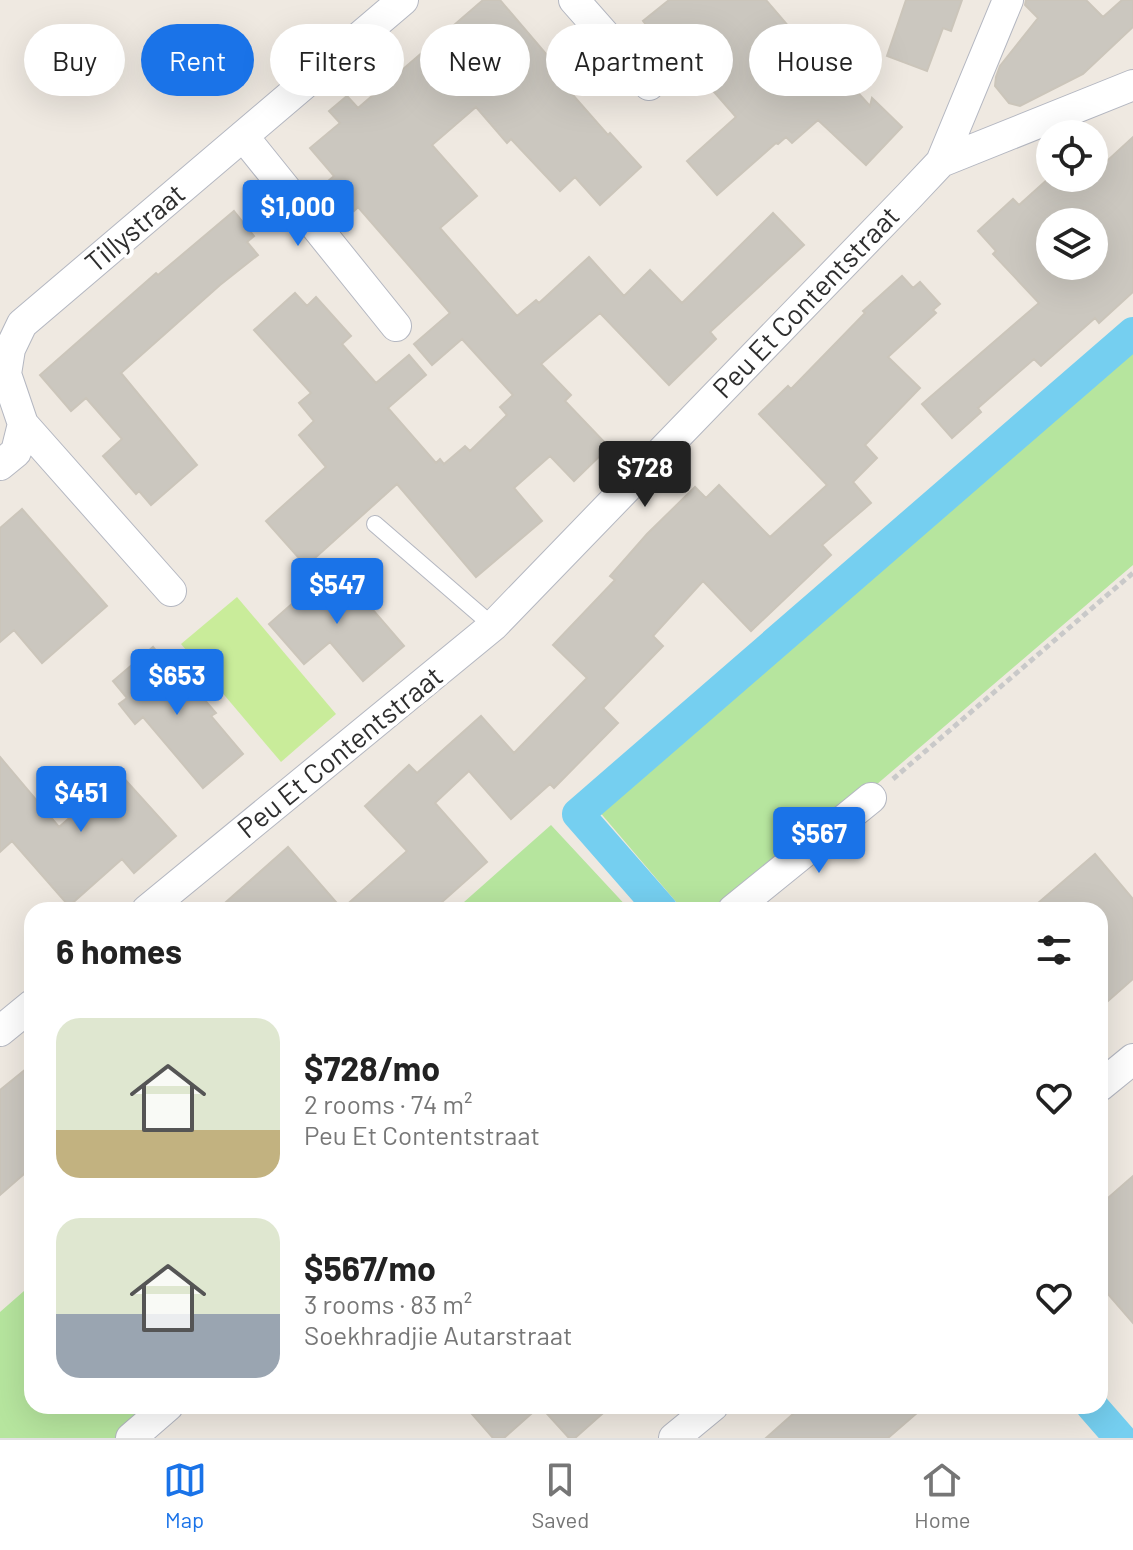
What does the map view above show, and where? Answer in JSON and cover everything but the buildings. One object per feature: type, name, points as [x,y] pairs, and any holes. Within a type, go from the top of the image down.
[{"type":"street","points":[[574,0],[595,24]]},
{"type":"street","name":"Peu Et Contentstraat","points":[[157,902],[493,626],[941,162],[1008,0]]},
{"type":"street","name":"Tillystraat","points":[[23,424],[6,374],[10,349],[22,324],[243,136],[391,4]]},
{"type":"street","points":[[941,162],[1133,85]]},
{"type":"street","points":[[243,136],[396,326]]},
{"type":"street","points":[[0,465],[16,452],[23,424]]},
{"type":"street","points":[[23,424],[171,591]]},
{"type":"street","points":[[743,902],[871,798]]},
{"type":"street","points":[[0,1031],[24,1012]]},
{"type":"street","points":[[1108,1079],[1133,1059]]},
{"type":"street","points":[[131,1438],[159,1414]]},
{"type":"street","points":[[674,1438],[703,1414]]},
{"type":"lane","points":[[375,524],[493,626]]},
{"type":"path","points":[[871,798],[1133,573]]},
{"type":"green space","points":[[1133,342],[1133,565],[739,902],[676,902],[598,810]]},
{"type":"green space","points":[[237,597],[336,714],[281,762],[181,644]]},
{"type":"green space","points":[[551,825],[623,902],[464,902]]},
{"type":"green space","points":[[24,1291],[24,1414],[150,1414],[123,1438],[0,1438],[0,1312]]},
{"type":"waterway","points":[[655,902],[578,814],[1133,333]]},
{"type":"waterway","points":[[1099,1414],[1120,1438]]}]
